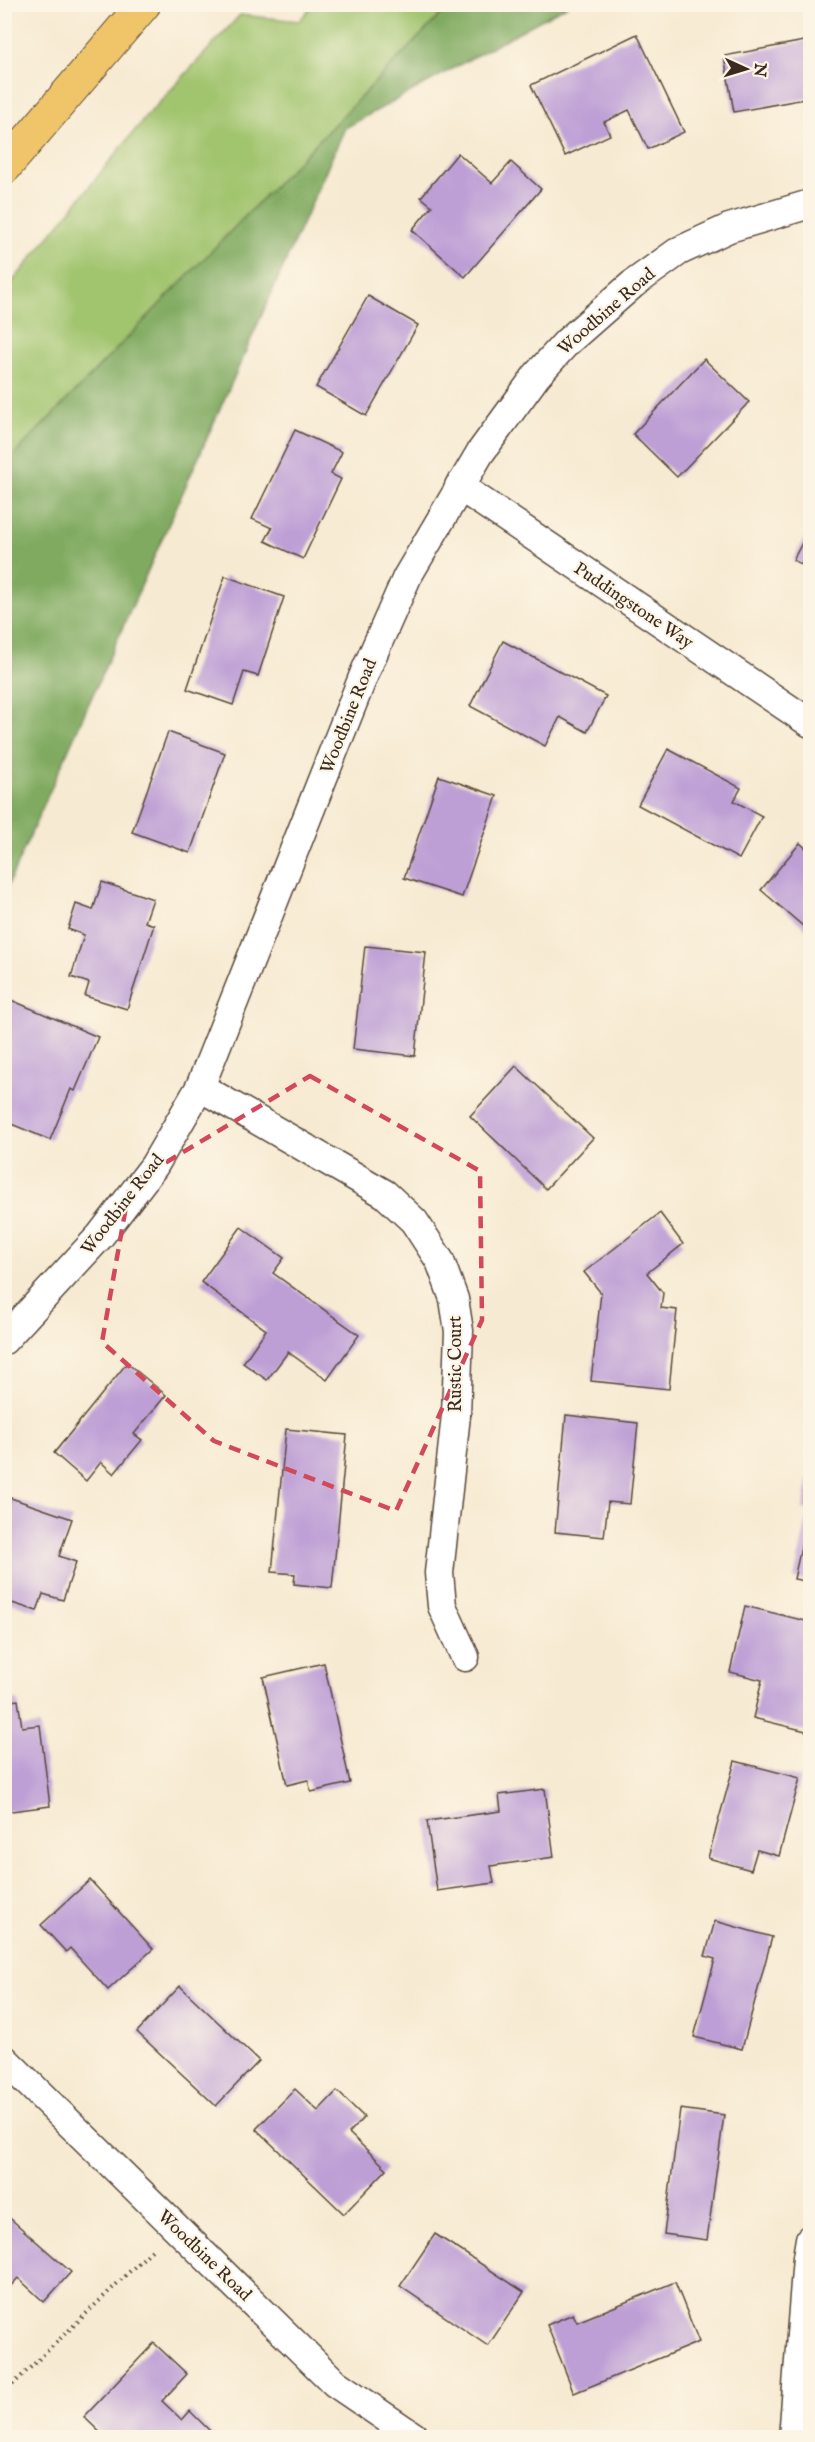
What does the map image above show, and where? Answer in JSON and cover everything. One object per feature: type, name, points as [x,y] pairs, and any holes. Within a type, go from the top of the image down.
[{"type":"highway","points":[[4,168],[144,4]]},
{"type":"street","name":"Woodbine Road","points":[[4,1340],[100,1236],[154,1167],[200,1087],[365,672],[407,577],[459,486],[537,375],[567,342],[633,284],[679,252],[729,228],[810,204]]},
{"type":"street","name":"Puddingstone Way","points":[[459,486],[810,723]]},
{"type":"street","name":"Rustic Court","points":[[200,1087],[385,1194],[414,1221],[440,1261],[454,1299],[459,1330],[456,1415],[439,1573],[442,1606],[465,1657]]},
{"type":"street","name":"Woodbine Road","points":[[4,2059],[335,2383],[416,2438]]},
{"type":"street","points":[[793,2438],[810,2239]]},
{"type":"path","points":[[4,2393],[176,2226]]},
{"type":"highlighted area","points":[[310,1076],[480,1171],[482,1320],[396,1511],[214,1441],[102,1342],[130,1184]]},
{"type":"green space","points":[[313,5],[450,5],[5,464],[5,291],[145,118],[240,15],[299,21]]},
{"type":"green space","points":[[450,5],[568,5],[345,128],[5,892],[5,464]]},
{"type":"building","points":[[637,34],[684,132],[648,149],[629,110],[604,122],[610,135],[565,156],[531,85]]},
{"type":"building","points":[[810,40],[810,98],[734,112],[724,56]]},
{"type":"building","points":[[458,153],[492,183],[511,162],[541,189],[465,277],[412,230],[432,206],[421,197]]},
{"type":"building","points":[[368,296],[418,325],[366,416],[316,387]]},
{"type":"building","points":[[704,359],[749,402],[677,477],[633,434]]},
{"type":"building","points":[[295,430],[342,452],[331,474],[341,479],[303,559],[265,541],[272,528],[252,519]]},
{"type":"building","points":[[810,528],[810,569],[793,560]]},
{"type":"building","points":[[225,576],[284,597],[258,676],[244,672],[233,705],[187,689]]},
{"type":"building","points":[[503,641],[606,696],[587,732],[560,717],[545,746],[470,706]]},
{"type":"building","points":[[168,732],[225,753],[190,853],[132,832]]},
{"type":"building","points":[[668,749],[741,788],[734,801],[762,816],[739,859],[638,805]]},
{"type":"building","points":[[439,776],[497,796],[462,897],[404,878]]},
{"type":"building","points":[[800,843],[810,852],[810,932],[761,890]]},
{"type":"building","points":[[102,882],[153,899],[145,922],[154,925],[127,1009],[85,996],[89,983],[71,977],[84,935],[68,929],[76,904],[93,910]]},
{"type":"building","points":[[365,946],[426,952],[415,1056],[353,1049]]},
{"type":"building","points":[[4,997],[98,1037],[75,1091],[71,1089],[50,1140],[4,1121]]},
{"type":"building","points":[[516,1066],[593,1138],[546,1189],[470,1116]]},
{"type":"building","points":[[660,1213],[683,1244],[647,1273],[663,1293],[661,1308],[677,1310],[669,1389],[591,1381],[601,1293],[584,1272]]},
{"type":"building","points":[[241,1227],[284,1258],[273,1273],[359,1335],[327,1380],[288,1352],[267,1380],[243,1363],[266,1330],[201,1282]]},
{"type":"building","points":[[127,1363],[166,1395],[134,1434],[142,1440],[114,1474],[101,1462],[86,1481],[54,1453]]},
{"type":"building","points":[[566,1415],[638,1423],[630,1504],[608,1502],[604,1537],[555,1532]]},
{"type":"building","points":[[286,1429],[347,1435],[332,1588],[294,1584],[295,1574],[272,1572]]},
{"type":"building","points":[[809,1478],[810,1582],[794,1579],[809,1510],[803,1509]]},
{"type":"building","points":[[11,1498],[72,1519],[59,1556],[76,1562],[63,1600],[43,1594],[37,1611],[12,1603],[5,1623],[4,1518]]},
{"type":"building","points":[[745,1606],[810,1622],[810,1732],[753,1718],[762,1680],[730,1672]]},
{"type":"building","points":[[324,1663],[350,1783],[311,1792],[308,1780],[287,1785],[263,1677]]},
{"type":"building","points":[[18,1700],[22,1727],[40,1725],[50,1806],[4,1812],[4,1702]]},
{"type":"building","points":[[735,1761],[800,1778],[779,1856],[757,1850],[751,1870],[708,1858]]},
{"type":"building","points":[[545,1789],[554,1857],[491,1866],[494,1883],[437,1891],[427,1821],[501,1811],[499,1795]]},
{"type":"building","points":[[90,1880],[153,1949],[108,1990],[70,1948],[66,1952],[41,1925]]},
{"type":"building","points":[[715,1921],[772,1937],[742,2049],[694,2037],[715,1959],[705,1956]]},
{"type":"building","points":[[180,1986],[259,2061],[216,2106],[137,2032]]},
{"type":"building","points":[[295,2089],[318,2111],[337,2091],[364,2117],[349,2133],[387,2169],[344,2214],[256,2129]]},
{"type":"building","points":[[680,2109],[724,2115],[707,2240],[664,2234]]},
{"type":"building","points":[[4,2213],[71,2272],[44,2302],[18,2278],[4,2293]]},
{"type":"building","points":[[435,2234],[524,2292],[488,2346],[400,2286]]},
{"type":"building","points":[[675,2282],[699,2342],[574,2393],[547,2325],[573,2314],[577,2322]]},
{"type":"building","points":[[154,2343],[187,2374],[162,2401],[182,2420],[190,2411],[217,2438],[106,2438],[84,2417]]}]
